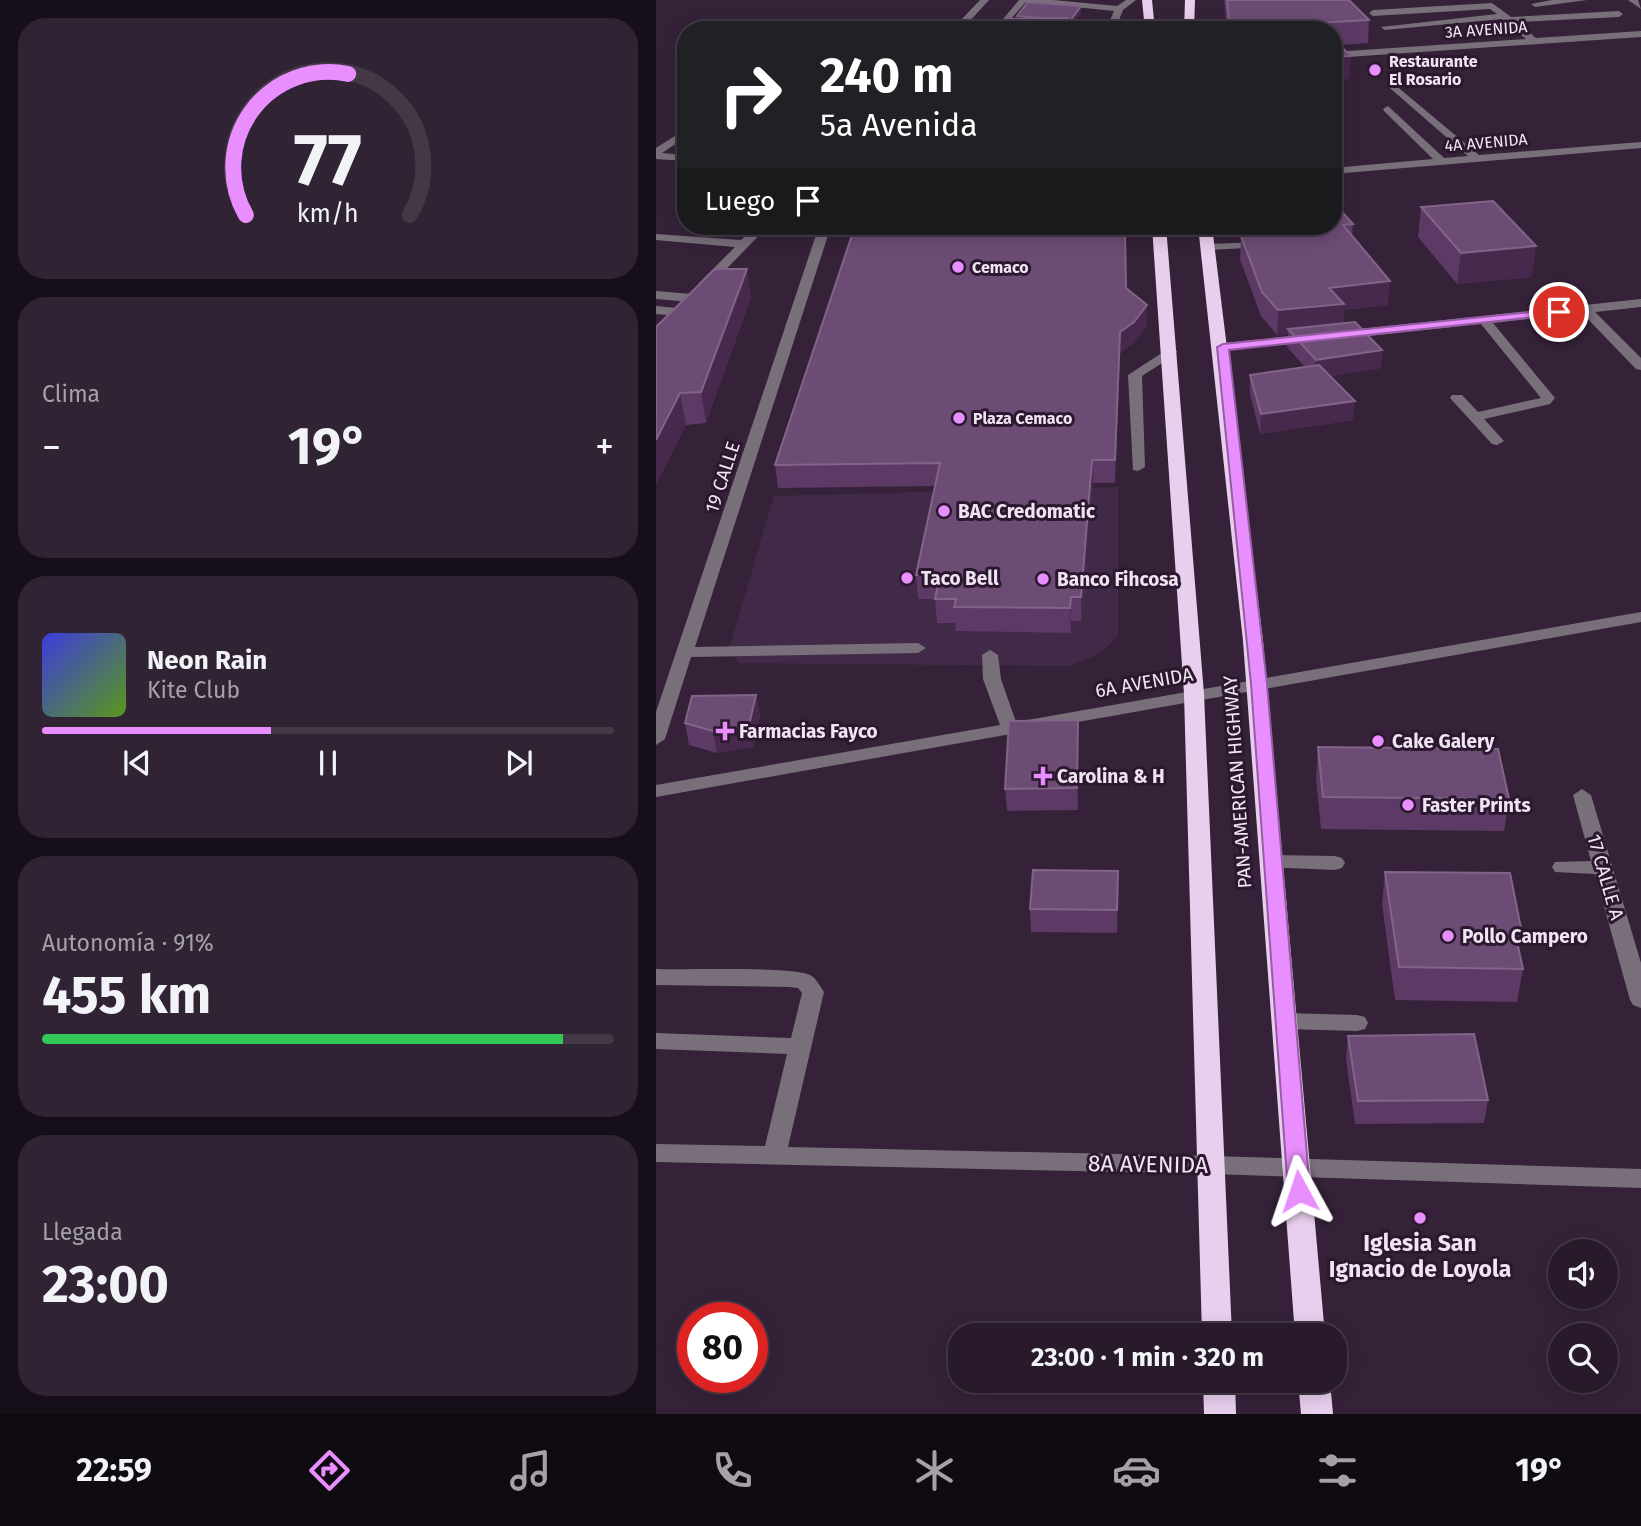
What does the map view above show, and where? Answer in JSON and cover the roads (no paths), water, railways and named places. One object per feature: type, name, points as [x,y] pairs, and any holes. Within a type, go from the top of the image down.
[{"type":"highway","points":[[1147,0],[1149,21]]},
{"type":"highway","points":[[1188,3],[1189,21]]},
{"type":"highway","name":"PAN-AMERICAN HIGHWAY","points":[[1160,235],[1171,351],[1194,694],[1217,1323]]},
{"type":"highway","name":"PAN-AMERICAN HIGHWAY","points":[[1206,235],[1223,347],[1259,684],[1309,1323]]},
{"type":"highway","points":[[1219,1393],[1220,1414]]},
{"type":"highway","points":[[1315,1393],[1317,1414]]},
{"type":"street","points":[[964,21],[985,0]]},
{"type":"street","points":[[1006,21],[1025,0],[1081,3],[1119,9]]},
{"type":"street","points":[[1114,21],[1119,9],[1132,0]]},
{"type":"street","points":[[1535,4],[1583,0]]},
{"type":"street","points":[[1632,0],[1641,6]]},
{"type":"street","points":[[1373,13],[1483,5],[1498,9],[1534,41]]},
{"type":"street","points":[[1385,27],[1508,18],[1619,14]]},
{"type":"street","name":"3A AVENIDA","points":[[1342,54],[1641,34]]},
{"type":"street","points":[[1394,87],[1477,159]]},
{"type":"street","points":[[1388,108],[1442,162]]},
{"type":"street","points":[[656,154],[677,139]]},
{"type":"street","name":"4A AVENIDA","points":[[1342,170],[1641,145]]},
{"type":"street","points":[[656,154],[677,157]]},
{"type":"street","points":[[663,326],[753,235]]},
{"type":"street","name":"19 CALLE","points":[[656,739],[822,235]]},
{"type":"street","points":[[656,237],[744,244]]},
{"type":"street","points":[[1208,247],[1263,245],[1276,241]]},
{"type":"street","points":[[656,295],[691,298]]},
{"type":"street","points":[[1223,347],[1641,303]]},
{"type":"street","points":[[1585,309],[1641,366]]},
{"type":"street","points":[[656,310],[677,312]]},
{"type":"street","points":[[1474,416],[1548,398],[1484,320]]},
{"type":"street","points":[[1138,467],[1135,375],[1171,351]]},
{"type":"street","points":[[1457,398],[1497,440]]},
{"type":"street","name":"6A AVENIDA","points":[[656,791],[1641,617]]},
{"type":"street","points":[[685,652],[918,648]]},
{"type":"street","points":[[990,656],[992,679],[1010,729]]},
{"type":"street","name":"17 CALLE A","points":[[1582,795],[1641,1000]]},
{"type":"street","points":[[1271,862],[1335,863]]},
{"type":"street","points":[[1562,867],[1603,868]]},
{"type":"street","points":[[656,976],[804,981],[813,992],[774,1156]]},
{"type":"street","points":[[1285,1021],[1357,1023]]},
{"type":"street","points":[[656,1041],[799,1046]]},
{"type":"street","name":"8A AVENIDA","points":[[656,1153],[1297,1167],[1641,1179]]},
{"type":"place","name":"Restaurante El Rosario","points":[[1375,70]]},
{"type":"place","name":"Cemaco","points":[[958,267]]},
{"type":"place","name":"Plaza Cemaco","points":[[959,418]]},
{"type":"place","name":"BAC Credomatic","points":[[944,511]]},
{"type":"place","name":"Taco Bell","points":[[907,578]]},
{"type":"place","name":"Banco Fihcosa","points":[[1043,579]]},
{"type":"place","name":"Farmacias Fayco","points":[[725,731]]},
{"type":"place","name":"Cake Galery","points":[[1378,741]]},
{"type":"place","name":"Carolina & H","points":[[1043,776]]},
{"type":"place","name":"Faster Prints","points":[[1408,805]]},
{"type":"place","name":"Pollo Campero","points":[[1448,936]]},
{"type":"place","name":"Iglesia San Ignacio de Loyola","points":[[1420,1218]]}]
